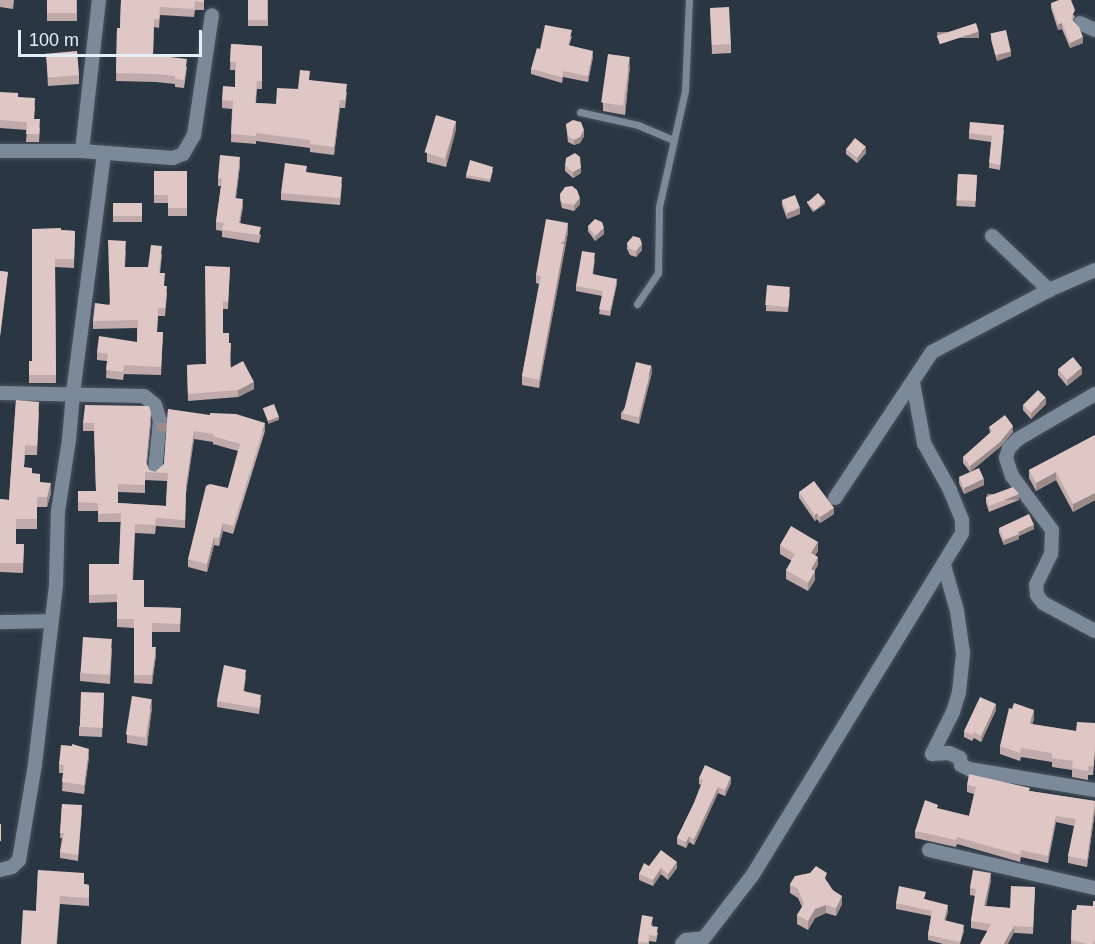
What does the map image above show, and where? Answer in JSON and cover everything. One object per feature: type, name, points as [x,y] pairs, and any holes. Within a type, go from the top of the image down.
[{"type":"street","points":[[82,152],[99,0]]},
{"type":"street","points":[[0,151],[82,152],[173,158],[188,149],[194,135],[212,15]]},
{"type":"street","points":[[1080,23],[1095,30]]},
{"type":"street","points":[[0,870],[12,867],[19,860],[35,764],[58,550],[58,511],[69,440],[104,154]]},
{"type":"street","points":[[992,236],[1049,290]]},
{"type":"street","points":[[835,498],[932,352],[1049,290],[1095,270]]},
{"type":"street","points":[[682,944],[686,940],[704,938],[752,876],[962,533],[962,520],[950,490],[924,443],[913,383]]},
{"type":"street","points":[[0,393],[135,394],[150,399],[159,412],[160,420],[155,471]]},
{"type":"street","points":[[1095,394],[1018,439],[1009,448],[1006,458],[1012,476],[1052,530],[1051,554],[1036,585],[1037,595],[1043,603],[1095,631]]},
{"type":"street","points":[[944,565],[957,611],[963,653],[959,692],[953,712],[932,754],[949,753],[960,758],[961,765],[969,769],[1095,790]]},
{"type":"street","points":[[0,622],[50,621]]},
{"type":"street","points":[[929,850],[1095,888]]},
{"type":"lane","points":[[637,304],[658,273],[659,207],[685,91],[689,0]]},
{"type":"lane","points":[[580,112],[638,125],[674,140]]},
{"type":"building","points":[[47,0],[76,0],[76,13],[47,13]]},
{"type":"building","points":[[121,0],[204,0],[204,2],[195,1],[194,9],[160,7],[159,19],[154,19],[153,55],[187,59],[184,80],[175,79],[175,76],[156,74],[116,73],[117,28],[120,28]]},
{"type":"building","points":[[248,0],[267,0],[267,20],[248,20]]},
{"type":"building","points":[[1071,0],[1075,10],[1071,19],[1079,27],[1083,37],[1070,43],[1062,23],[1058,24],[1051,3]]},
{"type":"building","points":[[729,7],[731,44],[712,45],[710,8]]},
{"type":"building","points":[[976,23],[979,32],[940,44],[937,36]]},
{"type":"building","points":[[545,25],[572,30],[568,45],[593,51],[588,76],[563,71],[562,77],[531,69],[537,48],[540,49]]},
{"type":"building","points":[[1006,30],[1011,51],[995,55],[990,34]]},
{"type":"building","points":[[231,44],[262,46],[262,81],[257,81],[255,103],[276,104],[277,88],[298,89],[300,70],[310,71],[309,80],[347,84],[345,100],[340,100],[334,147],[310,144],[310,140],[256,133],[256,136],[231,134],[233,101],[222,100],[223,86],[235,87],[236,62],[230,62]]},
{"type":"building","points":[[77,51],[79,75],[48,78],[46,54]]},
{"type":"building","points":[[608,54],[630,57],[623,106],[601,103]]},
{"type":"building","points":[[0,92],[18,93],[18,97],[35,98],[34,119],[40,119],[39,134],[26,134],[27,122],[0,120]]},
{"type":"building","points":[[436,115],[456,121],[445,158],[425,152]]},
{"type":"building","points":[[573,120],[581,122],[584,130],[580,137],[574,140],[568,136],[566,124]]},
{"type":"building","points":[[970,122],[1004,125],[1000,165],[989,163],[992,136],[969,133]]},
{"type":"building","points":[[855,138],[866,147],[857,158],[846,149]]},
{"type":"building","points":[[575,153],[580,157],[581,168],[573,172],[565,166],[566,158]]},
{"type":"building","points":[[220,155],[240,157],[235,198],[243,199],[239,223],[261,227],[259,235],[222,230],[224,223],[216,222],[222,179],[218,178]]},
{"type":"building","points":[[470,160],[493,167],[490,179],[466,175]]},
{"type":"building","points":[[285,163],[307,166],[306,172],[342,177],[340,198],[281,193]]},
{"type":"building","points":[[154,171],[187,171],[187,208],[168,208],[168,195],[154,195]]},
{"type":"building","points":[[958,174],[977,175],[976,201],[957,200]]},
{"type":"building","points":[[572,186],[577,190],[580,198],[574,205],[562,203],[560,194],[565,187]]},
{"type":"building","points":[[818,193],[825,201],[815,210],[807,202]]},
{"type":"building","points":[[795,195],[800,208],[787,213],[782,200]]},
{"type":"building","points":[[113,203],[142,203],[142,216],[113,216]]},
{"type":"building","points":[[546,219],[568,223],[564,242],[560,243],[564,244],[539,380],[522,376],[541,276],[536,275]]},
{"type":"building","points":[[595,219],[602,222],[604,228],[595,236],[588,226]]},
{"type":"building","points":[[61,228],[61,230],[75,231],[74,259],[55,259],[56,375],[29,375],[29,361],[32,361],[32,229]]},
{"type":"building","points":[[633,236],[640,238],[642,244],[636,251],[630,249],[627,243]]},
{"type":"building","points":[[108,240],[126,241],[124,267],[148,267],[151,245],[162,246],[159,273],[165,273],[164,286],[167,286],[165,308],[158,308],[157,332],[163,332],[161,367],[124,365],[123,372],[106,370],[108,354],[97,352],[99,336],[137,342],[138,320],[93,321],[95,303],[110,305]]},
{"type":"building","points":[[582,251],[595,253],[592,274],[617,279],[610,311],[599,309],[603,291],[576,286]]},
{"type":"building","points":[[205,266],[230,267],[228,302],[223,301],[223,333],[229,333],[229,343],[231,343],[230,368],[243,361],[254,382],[238,390],[188,394],[187,365],[206,364]]},
{"type":"building","points":[[0,271],[8,272],[0,334]]},
{"type":"building","points":[[767,285],[790,287],[788,307],[765,305]]},
{"type":"building","points":[[1073,357],[1082,368],[1067,380],[1058,369]]},
{"type":"building","points":[[636,362],[652,366],[639,417],[623,413]]},
{"type":"building","points":[[1038,390],[1046,398],[1031,413],[1023,405]]},
{"type":"building","points":[[16,400],[39,402],[37,446],[25,445],[24,467],[32,468],[32,473],[40,474],[40,482],[51,483],[47,497],[37,497],[37,519],[16,519],[16,544],[24,544],[23,563],[0,563],[0,499],[9,500]]},
{"type":"building","points":[[274,404],[279,417],[268,421],[263,408]]},
{"type":"building","points":[[85,405],[149,406],[151,413],[146,462],[149,470],[155,472],[164,464],[168,409],[210,415],[210,413],[236,414],[265,423],[233,526],[223,523],[219,538],[214,537],[207,564],[188,559],[206,486],[210,484],[228,488],[240,444],[213,436],[214,434],[194,431],[186,485],[185,520],[156,518],[155,525],[135,524],[132,580],[144,580],[144,607],[181,608],[180,624],[152,623],[152,647],[156,647],[152,675],[134,675],[134,619],[117,619],[117,594],[89,595],[89,564],[119,564],[121,513],[98,514],[98,503],[78,502],[78,491],[96,491],[94,423],[83,423]],"holes":[[[145,472],[168,473],[166,506],[118,503],[118,484],[145,485]]]},
{"type":"building","points":[[1005,415],[1013,426],[1000,442],[970,466],[963,457],[992,431],[989,427]]},
{"type":"building","points":[[1095,435],[1095,493],[1073,504],[1056,472],[1036,483],[1029,470]]},
{"type":"building","points":[[979,468],[984,479],[964,488],[959,477]]},
{"type":"building","points":[[814,481],[834,508],[820,517],[817,513],[815,515],[799,492]]},
{"type":"building","points":[[1013,487],[1019,494],[989,506],[986,497]]},
{"type":"building","points":[[1029,514],[1034,525],[1004,540],[999,528]]},
{"type":"building","points":[[791,526],[818,542],[811,553],[818,557],[811,569],[815,571],[808,583],[786,570],[795,554],[780,545]]},
{"type":"building","points":[[83,637],[112,639],[109,675],[80,673]]},
{"type":"building","points":[[224,665],[246,670],[243,691],[261,695],[259,708],[217,701]]},
{"type":"building","points":[[81,692],[104,693],[103,728],[80,727]]},
{"type":"building","points":[[132,696],[152,699],[146,738],[126,735]]},
{"type":"building","points":[[980,697],[996,704],[981,736],[974,732],[972,735],[964,731]]},
{"type":"building","points":[[1014,703],[1034,710],[1030,724],[1076,731],[1077,722],[1095,723],[1093,766],[1088,766],[1088,771],[1072,768],[1073,761],[1052,758],[1052,753],[1021,748],[1020,753],[1000,746],[1009,708],[1012,709]]},
{"type":"building","points":[[72,744],[89,749],[84,785],[62,782],[64,765],[59,764],[61,745],[72,746]]},
{"type":"building","points":[[705,765],[731,777],[725,790],[718,787],[694,839],[689,836],[686,842],[677,838],[703,780],[699,778]]},
{"type":"building","points":[[969,774],[1030,788],[1029,791],[1095,801],[1087,860],[1068,856],[1076,819],[1056,816],[1048,856],[1021,850],[1020,855],[957,837],[956,840],[915,831],[925,800],[938,805],[937,808],[969,816],[976,787],[967,785]]},
{"type":"building","points":[[62,804],[82,805],[78,855],[60,852],[64,833],[60,833]]},
{"type":"building","points":[[661,850],[677,862],[668,874],[661,868],[653,880],[639,874],[644,863],[649,866]]},
{"type":"building","points":[[816,866],[827,873],[825,878],[831,889],[842,896],[836,908],[826,905],[815,909],[808,921],[797,915],[804,904],[798,889],[790,884],[795,876],[810,873]]},
{"type":"building","points":[[38,870],[84,873],[84,884],[89,885],[89,898],[60,896],[56,944],[21,944],[23,910],[36,911]]},
{"type":"building","points":[[973,870],[991,873],[984,906],[1010,908],[1011,886],[1035,887],[1033,927],[1014,926],[1004,944],[980,944],[991,924],[971,921],[976,889],[970,887]]},
{"type":"building","points":[[899,886],[926,892],[924,899],[948,905],[944,920],[964,925],[960,942],[928,935],[932,911],[896,903]]},
{"type":"building","points":[[1093,901],[1095,901],[1095,941],[1093,944],[1087,944],[1071,940],[1072,910],[1076,910],[1077,905],[1093,906]]},
{"type":"building","points":[[642,915],[653,917],[651,926],[658,927],[656,936],[649,935],[648,943],[638,941]]}]
